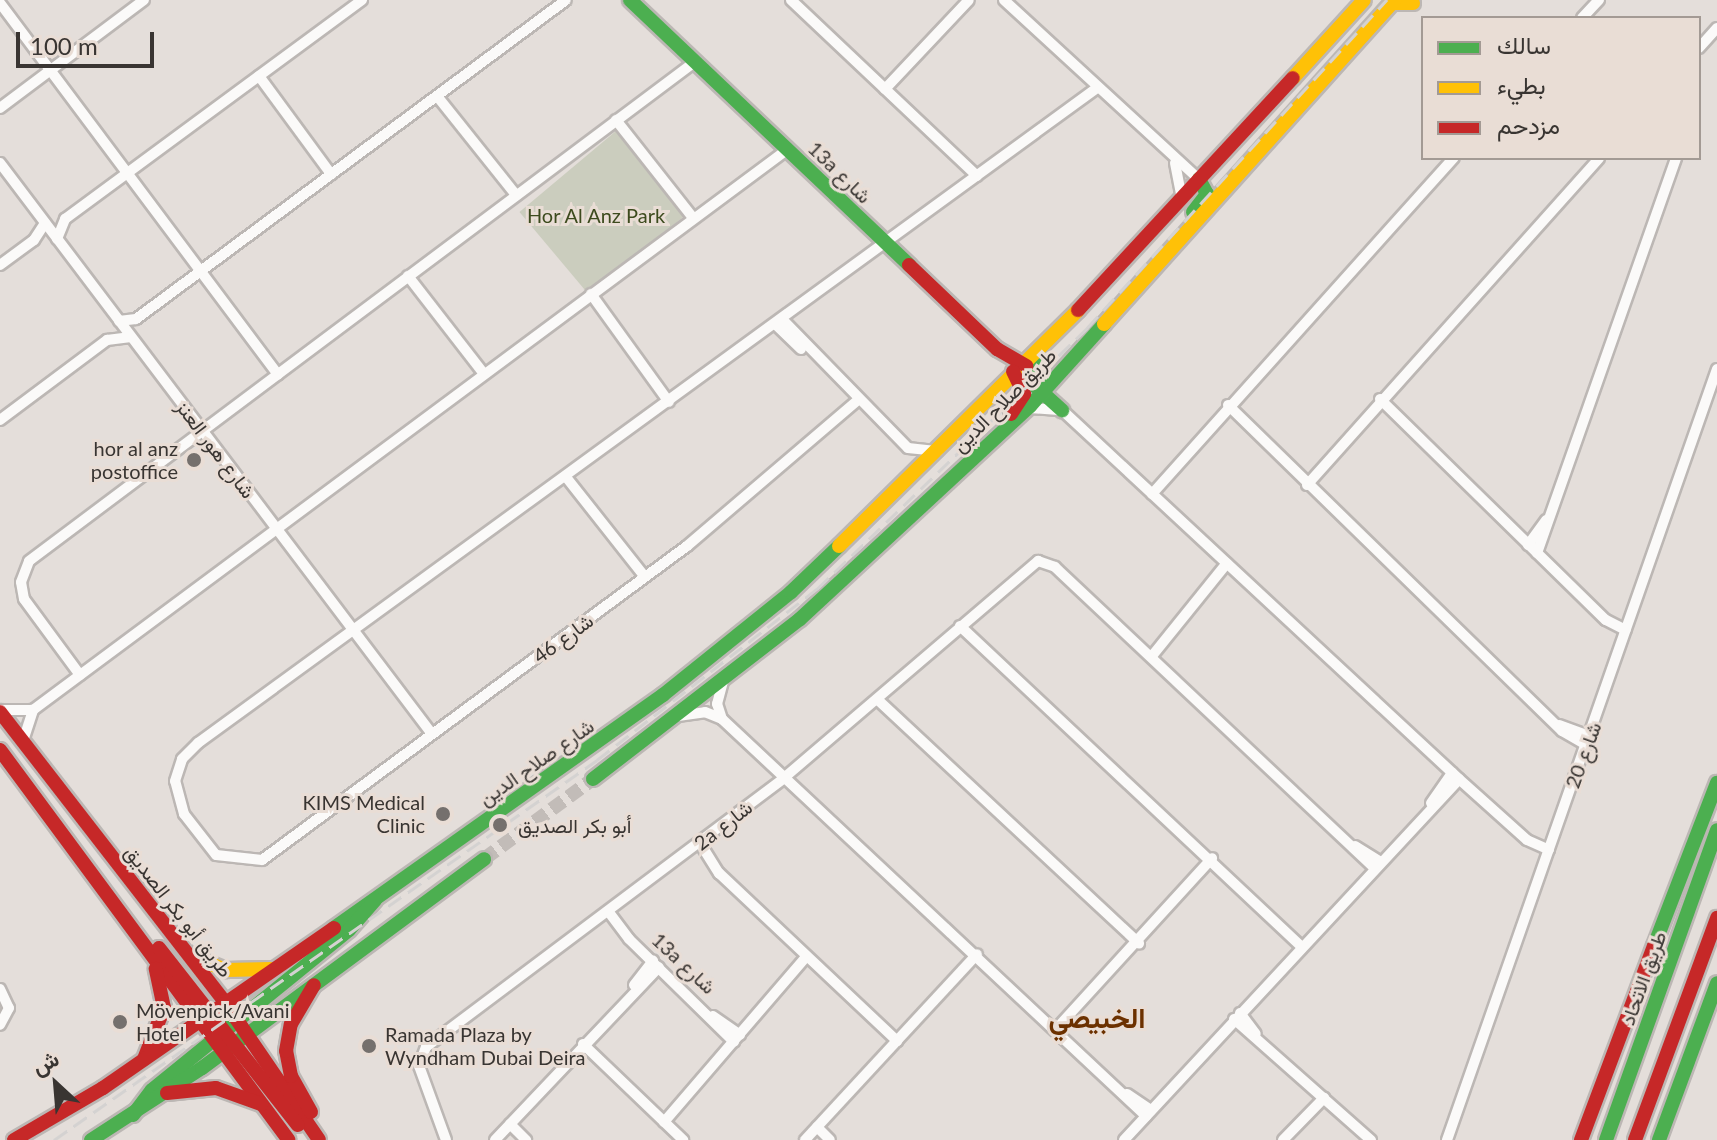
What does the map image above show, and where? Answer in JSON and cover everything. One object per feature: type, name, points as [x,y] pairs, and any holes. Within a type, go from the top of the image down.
[{"type":"main road","name":"13a شارع","points":[[630,0],[997,349],[1026,367]]},
{"type":"main road","name":"طريق صلاح الدين","points":[[1026,367],[1364,0]]},
{"type":"main road","name":"طريق صلاح الدين","points":[[593,779],[723,681],[836,589],[1025,411],[1393,2]]},
{"type":"main road","points":[[1393,2],[1413,3]]},
{"type":"main road","points":[[1102,327],[1114,300],[1204,199],[1206,188],[1199,179]]},
{"type":"main road","points":[[1066,304],[1068,322]]},
{"type":"main road","points":[[1026,367],[1042,394],[1062,410]]},
{"type":"main road","points":[[938,493],[949,474],[1019,406],[1026,367]]},
{"type":"main road","name":"شارع صلاح الدين","points":[[14,1140],[144,1059],[224,1001],[375,900],[707,661],[911,482],[1026,367]]},
{"type":"main road","name":"طريق أبو بكر الصديق","points":[[0,711],[224,1001],[236,1020],[242,1039]]},
{"type":"main road","points":[[0,750],[146,946],[204,1016]]},
{"type":"main road","points":[[17,770],[39,783],[67,817],[81,815]]},
{"type":"main road","points":[[1581,1140],[1717,783]]},
{"type":"main road","name":"طريق الاتحاد","points":[[1606,1140],[1717,830]]},
{"type":"main road","points":[[133,1115],[152,1090],[221,1042],[242,1039],[484,859]]},
{"type":"main road","points":[[91,1140],[167,1093],[221,1042],[236,1020],[349,930],[375,900]]},
{"type":"main road","points":[[120,910],[159,948],[289,1140]]},
{"type":"main road","points":[[1635,1140],[1717,918]]},
{"type":"main road","points":[[144,1059],[164,1008],[146,946]]},
{"type":"main road","points":[[188,954],[226,970],[271,969]]},
{"type":"main road","points":[[1659,1140],[1717,983]]},
{"type":"main road","points":[[314,985],[291,1024],[286,1051],[291,1076],[317,1140]]},
{"type":"main road","points":[[242,1039],[317,1140]]},
{"type":"main road","points":[[167,1093],[216,1088],[265,1106]]},
{"type":"street","points":[[3,104],[144,0]]},
{"type":"street","points":[[57,239],[61,223],[362,0]]},
{"type":"street","points":[[119,321],[136,319],[566,0]]},
{"type":"street","points":[[791,0],[977,176]]},
{"type":"street","points":[[885,89],[969,0]]},
{"type":"street","points":[[1004,0],[1174,161],[1199,179]]},
{"type":"street","points":[[1584,16],[1599,0]]},
{"type":"street","points":[[0,3],[278,374]]},
{"type":"street","points":[[1701,46],[1717,28]]},
{"type":"street","points":[[80,675],[24,599],[22,575],[35,555],[694,60]]},
{"type":"street","points":[[259,76],[331,174]]},
{"type":"street","points":[[353,631],[1058,117],[1094,86]]},
{"type":"street","points":[[437,96],[516,195]]},
{"type":"street","points":[[616,120],[693,218]]},
{"type":"street","points":[[0,711],[33,710],[786,148]]},
{"type":"street","points":[[1149,491],[1452,160]]},
{"type":"street","points":[[1304,482],[1597,160]]},
{"type":"street","points":[[1532,549],[1550,515],[1675,160]]},
{"type":"street","points":[[1174,161],[1182,198]]},
{"type":"street","name":"شارع هور العنز","points":[[0,163],[432,734]]},
{"type":"street","points":[[0,265],[34,240],[45,223]]},
{"type":"street","points":[[408,276],[484,374]]},
{"type":"street","points":[[591,294],[669,402]]},
{"type":"street","points":[[778,322],[908,448],[926,454],[944,449]]},
{"type":"street","points":[[0,420],[107,340],[131,337]]},
{"type":"street","name":"شارع 20","points":[[1447,1140],[1717,369]]},
{"type":"street","points":[[1060,374],[1056,388],[1062,410]]},
{"type":"street","name":"شارع 46","points":[[353,631],[198,743],[178,770],[179,804],[211,851],[228,860],[256,862],[645,577],[858,400]]},
{"type":"street","points":[[1377,402],[1603,617],[1627,626]]},
{"type":"street","points":[[1025,411],[1043,405],[1062,410],[1456,776],[1527,840],[1549,850]]},
{"type":"street","points":[[1225,408],[1557,725],[1588,741]]},
{"type":"street","points":[[908,448],[911,482]]},
{"type":"street","points":[[566,477],[645,577]]},
{"type":"street","name":"2a شارع","points":[[446,1140],[421,1073],[419,1059],[426,1047],[785,777],[881,697],[1027,567],[1050,563],[1149,654]]},
{"type":"street","points":[[1230,566],[1149,654],[1376,864]]},
{"type":"street","points":[[963,624],[1304,943]]},
{"type":"street","points":[[722,719],[717,696],[723,681]]},
{"type":"street","points":[[881,697],[1142,940]]},
{"type":"street","points":[[23,741],[33,710]]},
{"type":"street","points":[[677,716],[705,712],[722,719],[1148,1113]]},
{"type":"street","points":[[1124,1140],[1456,776]]},
{"type":"street","points":[[696,846],[719,873],[897,1041]]},
{"type":"street","points":[[1060,1031],[1215,861]]},
{"type":"street","name":"13a شارع","points":[[605,914],[737,1038]]},
{"type":"street","points":[[805,1140],[977,954]]},
{"type":"street","points":[[661,1119],[810,960]]},
{"type":"street","points":[[501,1134],[656,964]]},
{"type":"street","points":[[0,989],[9,1013],[0,1025]]},
{"type":"street","points":[[1237,1016],[1371,1140]]},
{"type":"street","points":[[580,1047],[683,1140]]},
{"type":"street","points":[[1283,1140],[1322,1096]]},
{"type":"street","points":[[817,1127],[830,1140]]},
{"type":"street","points":[[501,1134],[518,1140]]},
{"type":"street","points":[[501,1134],[526,1140]]},
{"type":"green space","name":"Hor Al Anz Park","points":[[616,131],[686,214],[590,295],[519,212]]},
{"type":"tunnel","points":[[484,859],[593,779]]},
{"type":"railway","points":[[54,1140],[597,760],[817,589],[1087,328],[1387,0]]},
{"type":"traffic: fast","points":[[630,0],[909,265]]},
{"type":"traffic: fast","points":[[1193,212],[1207,194],[1199,179]]},
{"type":"traffic: fast","points":[[593,779],[800,619],[1030,406],[1104,324]]},
{"type":"traffic: fast","points":[[1035,358],[1034,385],[1062,410]]},
{"type":"traffic: fast","points":[[334,928],[663,695],[791,592],[839,546]]},
{"type":"traffic: fast","points":[[1654,946],[1717,783]]},
{"type":"traffic: fast","points":[[1606,1140],[1717,830]]},
{"type":"traffic: fast","points":[[91,1140],[202,1068],[484,859]]},
{"type":"traffic: fast","points":[[133,1115],[152,1090],[349,930],[375,900]]},
{"type":"traffic: fast","points":[[1659,1140],[1717,983]]},
{"type":"traffic: slow","points":[[1293,78],[1364,0]]},
{"type":"traffic: slow","points":[[1104,324],[1395,0]]},
{"type":"traffic: slow","points":[[1392,3],[1413,3]]},
{"type":"traffic: slow","points":[[839,546],[1078,310]]},
{"type":"traffic: slow","points":[[191,956],[226,970],[271,969]]},
{"type":"traffic: jam","points":[[1078,310],[1293,78]]},
{"type":"traffic: jam","points":[[909,265],[997,349],[1027,366]]},
{"type":"traffic: jam","points":[[1011,414],[1024,394],[1013,371]]},
{"type":"traffic: jam","points":[[0,712],[224,1001],[319,1140]]},
{"type":"traffic: jam","points":[[0,750],[289,1140]]},
{"type":"traffic: jam","points":[[1635,1140],[1717,918]]},
{"type":"traffic: jam","points":[[14,1140],[103,1088],[334,928]]},
{"type":"traffic: jam","points":[[1581,1140],[1654,946]]},
{"type":"traffic: jam","points":[[159,948],[298,1125]]},
{"type":"traffic: jam","points":[[144,1059],[164,1008],[156,969]]},
{"type":"traffic: jam","points":[[311,1112],[291,1076],[286,1051],[291,1024],[314,985]]},
{"type":"traffic: jam","points":[[167,1093],[216,1088],[261,1104]]},
{"type":"place","name":"hor al anz postoffice","points":[[194,460]]},
{"type":"place","name":"KIMS Medical Clinic","points":[[443,814]]},
{"type":"place","name":"أبو بكر الصديق","points":[[500,825]]},
{"type":"place","name":"Mövenpick/Avani Hotel","points":[[120,1022]]},
{"type":"place","name":"Ramada Plaza by Wyndham Dubai Deira","points":[[369,1046]]},
{"type":"district","name":"الخبيصي","points":[[1097,1017]]}]
